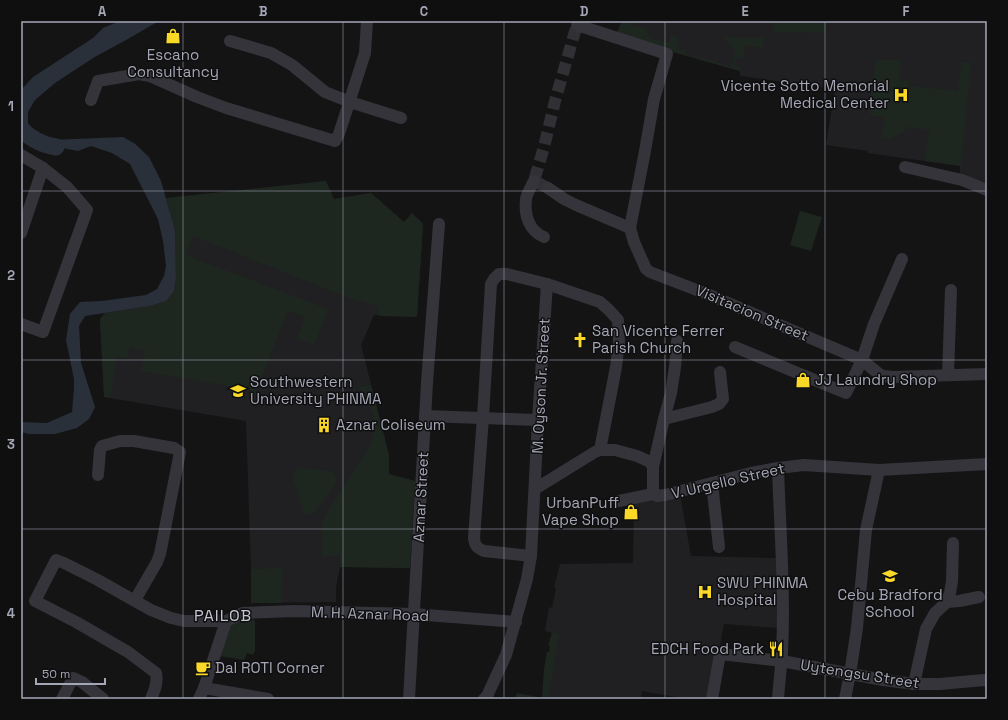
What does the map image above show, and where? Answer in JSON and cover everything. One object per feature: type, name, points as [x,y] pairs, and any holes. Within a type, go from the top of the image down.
[{"type":"street","points":[[91,100],[98,81],[139,74],[150,76],[226,108],[335,141],[339,134],[350,102],[365,53],[367,21]]},
{"type":"street","points":[[548,188],[576,205],[630,228],[654,99],[667,54],[577,25]]},
{"type":"street","points":[[230,42],[271,53],[292,65],[325,92],[350,102],[401,118]]},
{"type":"street","points":[[21,155],[43,168],[67,187],[87,210],[43,332],[21,324]]},
{"type":"street","points":[[905,167],[962,180],[987,190]]},
{"type":"street","points":[[21,233],[43,168]]},
{"type":"street","points":[[534,181],[526,198],[526,212],[533,229],[537,234],[544,237]]},
{"type":"street","name":"Aznar Street","points":[[409,699],[425,416],[439,224]]},
{"type":"street","name":"Visitacion Street","points":[[630,228],[634,242],[646,269],[650,272],[707,294],[862,360],[879,374],[893,377],[987,374]]},
{"type":"street","points":[[735,347],[846,393],[862,360],[874,324],[902,259]]},
{"type":"street","points":[[531,556],[484,551],[478,549],[475,545],[474,538],[491,284],[499,274],[506,274],[547,284],[600,302],[618,320],[619,342],[616,367],[600,450]]},
{"type":"street","name":"M. Oyson Jr. Street","points":[[484,699],[488,696],[506,654],[527,579],[531,556],[547,284]]},
{"type":"street","points":[[948,375],[951,290]]},
{"type":"street","name":"V. Urgello Street","points":[[677,341],[671,393],[653,467],[653,494],[657,496],[751,473],[804,465],[879,470],[987,464]]},
{"type":"street","points":[[664,419],[719,404],[723,399],[720,372]]},
{"type":"street","points":[[425,416],[538,420]]},
{"type":"street","points":[[98,475],[100,450],[102,446],[120,440],[174,448],[180,452],[160,554],[135,600]]},
{"type":"street","points":[[535,489],[600,450],[615,450],[637,456],[650,462],[653,467]]},
{"type":"street","points":[[778,468],[782,559],[782,661],[778,699]]},
{"type":"street","points":[[845,699],[857,628],[866,530],[879,470]]},
{"type":"street","points":[[712,483],[719,547]]},
{"type":"street","points":[[619,501],[653,494]]},
{"type":"street","points":[[914,684],[926,629],[935,613],[947,602],[950,593],[952,581],[953,543]]},
{"type":"street","points":[[151,699],[158,678],[156,672],[128,652],[76,622],[35,601],[56,560],[96,579],[151,610],[171,618],[184,621],[226,621],[199,699]]},
{"type":"street","points":[[947,602],[979,597]]},
{"type":"street","name":"M. H. Aznar Road","points":[[226,621],[243,612],[294,612],[414,614],[516,622]]},
{"type":"street","name":"Uytengsu Street","points":[[712,699],[720,654],[782,661],[883,680],[914,684],[987,681]]},
{"type":"street","points":[[62,699],[73,678],[82,682],[103,699]]},
{"type":"street","points":[[204,688],[268,699]]},
{"type":"shaded area","points":[[120,21],[159,21],[93,58],[55,83],[35,100],[28,112],[28,123],[35,133],[51,140],[123,137],[134,143],[149,157],[161,181],[175,230],[176,278],[174,291],[166,301],[150,306],[85,316],[79,326],[81,363],[95,407],[89,419],[77,428],[55,434],[29,434],[21,432],[21,422],[47,423],[72,412],[74,379],[66,340],[70,314],[80,302],[102,301],[146,295],[157,289],[164,276],[166,266],[163,241],[158,219],[130,164],[112,153],[91,146],[78,151],[47,145],[21,132],[21,90],[33,77],[93,38],[103,28]]},
{"type":"shaded area","name":"Vicente Sotto Memorial Medical Center","points":[[622,21],[987,21],[987,183],[960,175],[960,166],[867,153],[868,151],[826,145],[835,89],[740,76],[740,71],[673,52]]},
{"type":"shaded area","points":[[622,21],[633,21],[632,25],[646,29],[650,38],[669,43],[671,34],[678,38],[679,50],[686,50],[685,54],[731,67],[736,52],[724,37],[764,38],[763,48],[745,45],[743,58],[736,58],[735,66],[741,67],[740,71],[673,52],[617,32]]},
{"type":"shaded area","points":[[774,21],[825,21],[825,33],[774,32]]},
{"type":"shaded area","points":[[876,60],[901,60],[899,80],[909,81],[909,86],[958,91],[961,63],[971,62],[961,166],[925,161],[929,130],[906,127],[905,131],[889,139],[881,138],[885,118],[870,115],[870,99]]},
{"type":"shaded area","name":"Southwestern University PHINMA","points":[[326,181],[334,199],[371,193],[404,222],[412,213],[423,224],[417,317],[374,315],[361,345],[389,455],[389,474],[415,481],[410,568],[340,567],[336,588],[336,602],[251,603],[246,421],[104,397],[100,319],[105,313],[150,306],[166,301],[174,291],[176,278],[175,230],[166,198]]},
{"type":"shaded area","points":[[326,181],[334,199],[371,193],[404,222],[412,213],[423,224],[417,317],[379,316],[376,306],[360,300],[359,302],[193,236],[186,255],[328,309],[315,345],[297,339],[305,317],[288,311],[251,404],[248,403],[250,390],[141,371],[145,351],[130,348],[128,358],[117,357],[110,398],[104,397],[100,319],[105,313],[150,306],[166,301],[174,291],[176,278],[175,230],[166,198]]},
{"type":"shaded area","points":[[800,211],[822,217],[811,251],[790,245]]},
{"type":"shaded area","points":[[371,385],[389,455],[389,474],[415,481],[410,568],[340,567],[340,556],[322,556],[322,524],[325,516],[371,444],[374,429],[373,413],[358,387]]},
{"type":"shaded area","points":[[300,468],[330,471],[336,479],[334,485],[313,514],[309,516],[304,513],[293,479],[295,472]]},
{"type":"shaded area","points":[[680,494],[691,556],[778,558],[778,628],[724,624],[710,699],[687,699],[642,691],[641,699],[544,699],[552,633],[545,631],[549,607],[552,608],[556,588],[554,587],[560,564],[633,563],[634,504]]},
{"type":"shaded area","points":[[283,568],[281,603],[251,603],[251,569]]},
{"type":"shaded area","points":[[238,618],[255,620],[255,651],[253,655],[247,653],[244,660],[219,656],[229,625]]},
{"type":"shaded area","points":[[552,633],[559,633],[548,699],[515,699],[517,693],[542,698],[544,669],[547,652],[549,652],[550,646],[548,645]]},
{"type":"waterway","points":[[21,129],[37,141],[56,147]]},
{"type":"tunnel","points":[[548,188],[534,181],[578,21]]},
{"type":"place","name":"Escano Consultancy","points":[[173,36]]},
{"type":"place","name":"Vicente Sotto Memorial Medical Center","points":[[901,95]]},
{"type":"place","name":"San Vicente Ferrer Parish Church","points":[[580,340]]},
{"type":"place","name":"JJ Laundry Shop","points":[[803,380]]},
{"type":"place","name":"Southwestern University PHINMA","points":[[238,391]]},
{"type":"place","name":"Aznar Coliseum","points":[[324,425]]},
{"type":"place","name":"UrbanPuff Vape Shop","points":[[631,512]]},
{"type":"place","name":"Cebu Bradford School","points":[[890,576]]},
{"type":"place","name":"SWU PHINMA Hospital","points":[[705,592]]},
{"type":"place","name":"EDCH Food Park","points":[[776,649]]},
{"type":"place","name":"Dal ROTI Corner","points":[[203,668]]},
{"type":"district","name":"PAILOB","points":[[223,615]]}]
